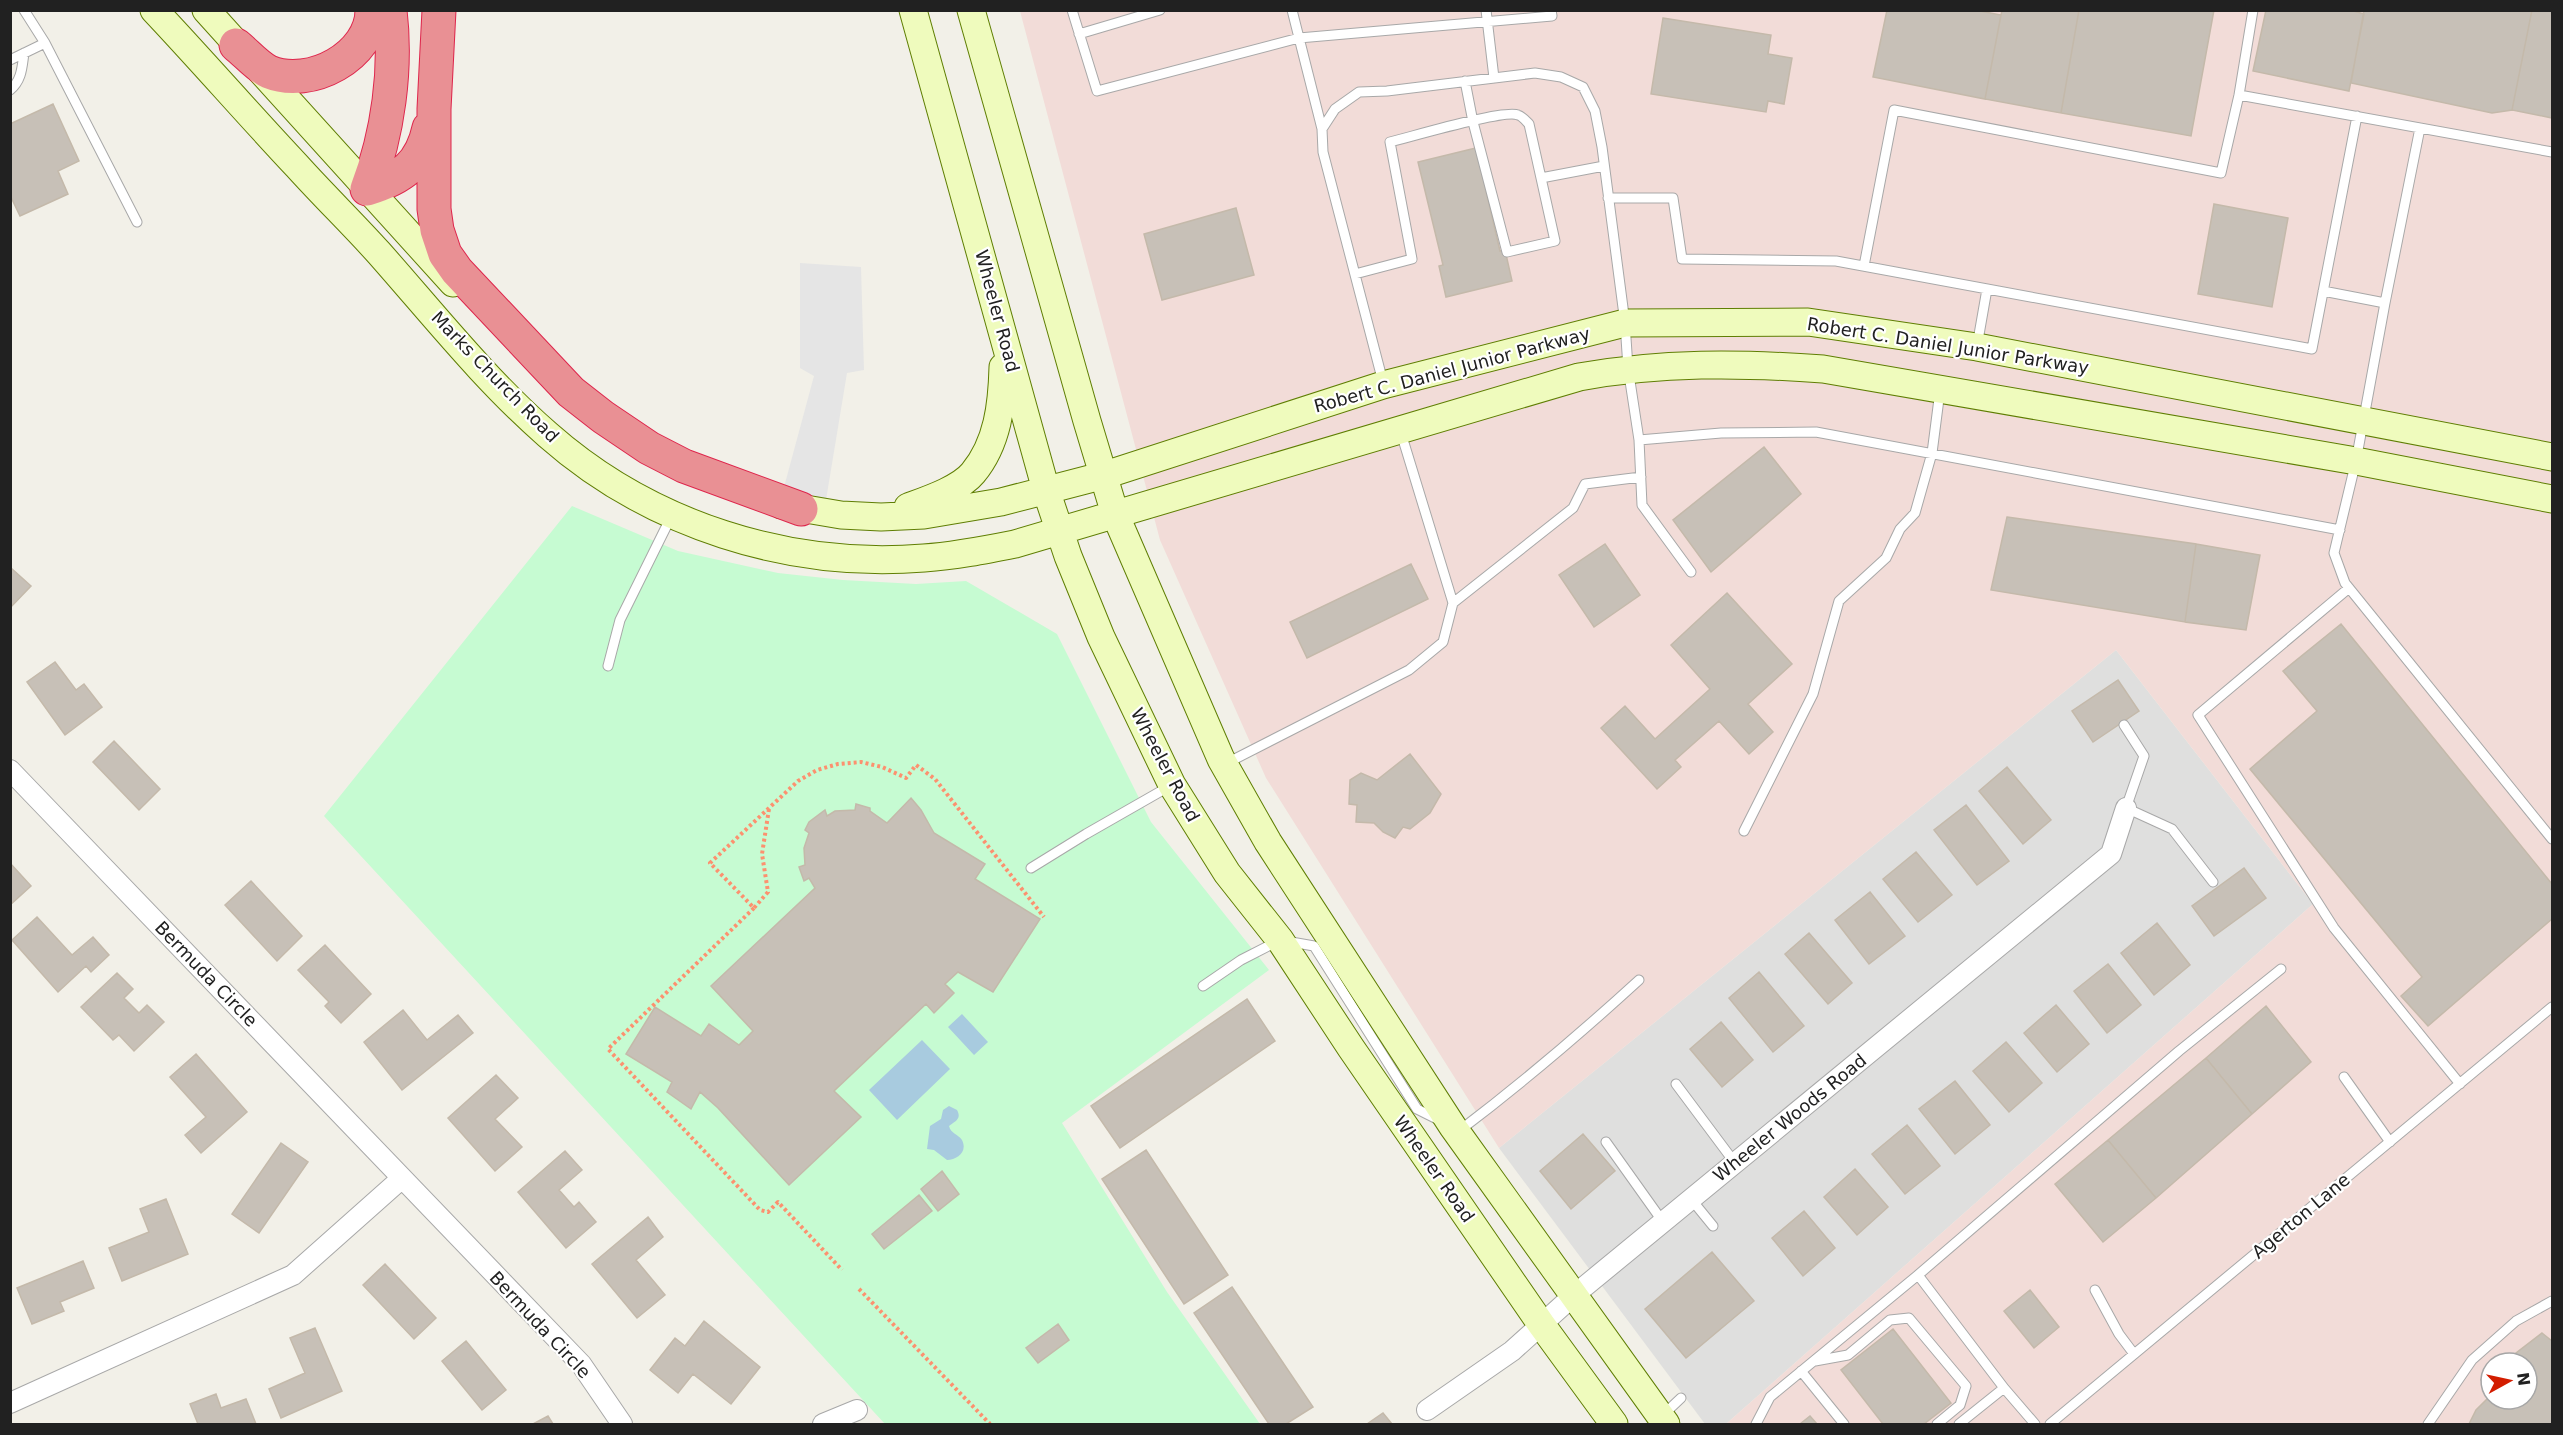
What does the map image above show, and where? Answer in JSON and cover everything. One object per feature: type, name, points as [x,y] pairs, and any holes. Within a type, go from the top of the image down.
[{"type":"highway","points":[[236,45],[269,72],[297,76],[315,74],[335,65],[361,44],[367,34],[372,10]]},
{"type":"highway","points":[[367,189],[377,162],[391,83],[390,10]]},
{"type":"highway","points":[[439,10],[434,109],[434,209],[436,231],[445,254],[457,271],[571,392],[603,417],[649,448],[684,466],[801,509]]},
{"type":"highway","points":[[367,189],[386,183],[417,161],[425,147],[434,109]]},
{"type":"street","name":"Marks Church Road","points":[[154,10],[464,349],[548,435],[613,483],[672,515],[762,545],[843,558],[903,559],[964,554],[1015,544],[1115,513]]},
{"type":"street","name":"Marks Church Road","points":[[206,10],[529,366],[571,406],[638,456],[687,480],[722,493],[801,509],[880,517],[962,510],[1105,475]]},
{"type":"street","name":"Wheeler Road","points":[[913,10],[1046,490],[1068,556],[1101,637],[1172,785],[1227,873],[1280,940],[1351,1048],[1541,1324],[1614,1425]]},
{"type":"street","points":[[971,10],[1115,513],[1224,765],[1268,842],[1455,1129],[1663,1421]]},
{"type":"street","points":[[343,215],[367,189]]},
{"type":"street","name":"Robert C. Daniel Junior Parkway","points":[[1105,475],[1383,385],[1625,323],[1808,322],[1977,347],[2553,457]]},
{"type":"street","points":[[880,517],[940,495],[973,474],[992,441],[1002,403],[1004,336]]},
{"type":"street","points":[[1115,513],[1579,377],[1628,368],[1741,363],[1823,369],[2356,461],[2553,499]]},
{"type":"street","name":"Bermuda Circle","points":[[10,770],[581,1364],[622,1425]]},
{"type":"street","name":"Wheeler Woods Road","points":[[1427,1410],[1512,1351],[1573,1296],[2111,854],[2126,808]]},
{"type":"street","points":[[10,1403],[292,1275],[401,1179]]},
{"type":"street","points":[[823,1425],[856,1410]]},
{"type":"lane","points":[[24,10],[45,43],[137,222]]},
{"type":"lane","points":[[1072,10],[1097,91],[1299,38],[1552,16],[1551,10]]},
{"type":"lane","points":[[1079,34],[1160,10]]},
{"type":"lane","points":[[1292,10],[1323,129],[1326,167],[1383,385]]},
{"type":"lane","points":[[1486,10],[1494,78]]},
{"type":"lane","points":[[1864,266],[1894,110],[2221,173],[2239,95],[2253,10]]},
{"type":"lane","points":[[10,60],[45,43]]},
{"type":"lane","points":[[10,90],[22,74],[24,53]]},
{"type":"lane","points":[[1323,129],[1335,109],[1359,92],[1535,73],[1562,77],[1584,87],[1594,111],[1604,166],[1639,440],[1642,505],[1691,572]]},
{"type":"lane","points":[[1355,274],[1413,259],[1390,142],[1473,122],[1503,115],[1518,115],[1529,124],[1555,240],[1508,252],[1473,122],[1465,81]]},
{"type":"lane","points":[[2239,95],[2553,152]]},
{"type":"lane","points":[[1608,198],[1673,198],[1682,259],[1836,261],[2312,349],[2357,116]]},
{"type":"lane","points":[[2420,128],[2356,461],[2334,553],[2345,583],[2553,839]]},
{"type":"lane","points":[[1541,178],[1604,166]]},
{"type":"lane","points":[[1977,347],[1987,289]]},
{"type":"lane","points":[[2324,291],[2385,303]]},
{"type":"lane","points":[[1744,831],[1813,694],[1839,601],[1886,558],[1900,530],[1915,513],[1932,453],[1941,389]]},
{"type":"lane","points":[[1224,765],[1409,670],[1443,642],[1453,603],[1400,430]]},
{"type":"lane","points":[[1639,440],[1721,433],[1816,432],[2340,530]]},
{"type":"lane","points":[[1453,603],[1573,508],[1585,484],[1641,477]]},
{"type":"lane","points":[[608,666],[620,620],[672,515]]},
{"type":"lane","points":[[2349,588],[2198,715],[2334,928],[2460,1084]]},
{"type":"lane","points":[[2124,725],[2144,756],[2126,808],[2172,829],[2213,882]]},
{"type":"lane","points":[[1031,868],[1172,785]]},
{"type":"lane","points":[[1203,986],[1241,960],[1280,940],[1314,946],[1418,1108],[1455,1129],[1499,1100],[1587,1027],[1639,980]]},
{"type":"lane","points":[[1756,1425],[1770,1397],[1918,1275],[2179,1051],[2282,969]]},
{"type":"lane","name":"Agerton Lane","points":[[2050,1425],[2553,1007]]},
{"type":"lane","points":[[2344,1077],[2390,1142]]},
{"type":"lane","points":[[1676,1084],[1735,1163]]},
{"type":"lane","points":[[1606,1143],[1663,1222]]},
{"type":"lane","points":[[1691,1199],[1713,1226]]},
{"type":"lane","points":[[1918,1275],[2035,1425]]},
{"type":"lane","points":[[2095,1290],[2119,1334],[2134,1354]]},
{"type":"lane","points":[[2428,1425],[2472,1360],[2516,1321],[2553,1301]]},
{"type":"lane","points":[[1814,1361],[1848,1355],[1890,1320],[1909,1318],[1966,1386],[1960,1405],[1936,1425]]},
{"type":"lane","points":[[1801,1371],[1842,1424]]},
{"type":"lane","points":[[1959,1425],[2004,1388]]},
{"type":"lane","points":[[1663,1421],[1681,1398]]},
{"type":"path","points":[[754,908],[710,863],[798,782],[828,766],[861,762],[882,766],[906,778],[916,765],[935,779],[1044,917]]},
{"type":"path","points":[[769,809],[762,854],[768,892],[608,1049],[760,1210],[768,1212],[778,1202],[842,1270]]},
{"type":"path","points":[[859,1289],[990,1425]]},
{"type":"shaded area","points":[[1020,11],[2552,11],[2552,1424],[1726,1424],[2313,904],[2116,650],[1499,1148],[1266,778],[1160,540]]},
{"type":"shaded area","points":[[800,263],[861,267],[864,370],[847,373],[824,512],[780,502],[814,376],[800,368]]},
{"type":"shaded area","points":[[2116,650],[2313,904],[1726,1424],[1705,1424],[1499,1148]]},
{"type":"green space","points":[[572,506],[678,551],[778,573],[843,580],[916,584],[966,581],[1057,634],[1151,822],[1269,970],[1062,1123],[1167,1292],[1260,1424],[885,1424],[324,816]]},
{"type":"water","points":[[962,1014],[988,1042],[974,1055],[948,1027]]},
{"type":"water","points":[[922,1040],[950,1069],[897,1120],[869,1090]]},
{"type":"water","points":[[949,1106],[957,1110],[959,1116],[949,1126],[951,1131],[962,1140],[964,1148],[958,1157],[947,1160],[934,1150],[927,1149],[930,1126],[941,1119],[943,1110]]},
{"type":"building","points":[[1887,10],[1975,10],[2001,15],[1985,99],[1873,77]]},
{"type":"building","points":[[2002,10],[2079,10],[2061,113],[1985,99]]},
{"type":"building","points":[[2079,10],[2214,10],[2191,136],[2061,113]]},
{"type":"building","points":[[2266,10],[2350,10],[2364,14],[2349,91],[2253,71]]},
{"type":"building","points":[[2364,10],[2532,10],[2512,110],[2492,113],[2351,83]]},
{"type":"building","points":[[2532,10],[2552,10],[2552,118],[2512,110]]},
{"type":"building","points":[[1663,18],[1771,35],[1768,54],[1792,58],[1784,104],[1768,101],[1766,112],[1651,94]]},
{"type":"building","points":[[53,104],[79,161],[58,171],[68,194],[20,216],[10,195],[10,124]]},
{"type":"building","points":[[1476,148],[1500,251],[1505,250],[1512,281],[1446,297],[1439,266],[1443,265],[1418,162]]},
{"type":"building","points":[[2214,204],[2288,218],[2272,307],[2198,294]]},
{"type":"building","points":[[1236,208],[1254,275],[1162,300],[1144,234]]},
{"type":"building","points":[[1764,447],[1801,494],[1711,572],[1673,520]]},
{"type":"building","points":[[2007,517],[2196,544],[2185,622],[1991,590]]},
{"type":"building","points":[[1605,544],[1640,595],[1594,627],[1559,575]]},
{"type":"building","points":[[2196,544],[2260,555],[2246,630],[2185,622]]},
{"type":"building","points":[[1411,564],[1428,599],[1307,658],[1290,622]]},
{"type":"building","points":[[10,569],[31,586],[10,608]]},
{"type":"building","points":[[1727,593],[1792,664],[1748,704],[1773,732],[1749,754],[1719,721],[1675,760],[1681,767],[1657,789],[1601,728],[1625,706],[1655,739],[1710,689],[1671,645]]},
{"type":"building","points":[[2341,624],[2552,884],[2552,919],[2428,1026],[2401,996],[2422,977],[2250,769],[2317,711],[2283,671]]},
{"type":"building","points":[[55,662],[76,690],[84,684],[102,707],[65,735],[27,682]]},
{"type":"building","points":[[2118,680],[2139,711],[2093,742],[2072,711]]},
{"type":"building","points":[[114,741],[160,789],[139,810],[93,762]]},
{"type":"building","points":[[1410,754],[1441,794],[1430,813],[1410,829],[1403,827],[1395,838],[1383,832],[1374,823],[1356,822],[1357,805],[1349,804],[1350,780],[1361,773],[1377,780]]},
{"type":"building","points":[[2007,767],[2051,820],[2023,844],[1979,791]]},
{"type":"building","points":[[911,798],[934,833],[985,864],[975,879],[1040,919],[993,992],[958,972],[945,984],[954,993],[934,1013],[926,1004],[834,1091],[861,1117],[789,1185],[718,1108],[700,1092],[691,1109],[667,1092],[672,1082],[626,1054],[655,1007],[701,1036],[709,1024],[739,1045],[753,1031],[711,986],[815,888],[809,878],[804,881],[799,867],[805,865],[804,848],[809,833],[805,830],[809,822],[825,810],[827,816],[835,811],[855,810],[856,804],[870,808],[870,811],[887,823]]},
{"type":"building","points":[[1966,805],[2009,861],[1977,885],[1934,830]]},
{"type":"building","points":[[1916,852],[1952,895],[1918,922],[1883,879]]},
{"type":"building","points":[[10,863],[31,886],[10,905]]},
{"type":"building","points":[[2244,868],[2266,898],[2214,936],[2192,906]]},
{"type":"building","points":[[251,881],[302,936],[277,961],[225,905]]},
{"type":"building","points":[[1870,892],[1905,936],[1869,964],[1835,920]]},
{"type":"building","points":[[37,917],[72,955],[93,937],[109,955],[91,972],[86,966],[58,992],[12,940]]},
{"type":"building","points":[[2157,923],[2190,965],[2154,995],[2121,953]]},
{"type":"building","points":[[1809,933],[1852,983],[1828,1004],[1785,954]]},
{"type":"building","points":[[325,945],[371,994],[341,1023],[325,1006],[329,1002],[298,970]]},
{"type":"building","points":[[2108,964],[2141,1005],[2107,1033],[2074,991]]},
{"type":"building","points":[[1759,972],[1804,1026],[1773,1052],[1729,998]]},
{"type":"building","points":[[117,973],[133,989],[124,998],[139,1013],[147,1005],[164,1022],[134,1051],[119,1035],[113,1040],[81,1007]]},
{"type":"building","points":[[1247,999],[1275,1041],[1120,1148],[1091,1106]]},
{"type":"building","points":[[2056,1005],[2089,1044],[2057,1072],[2024,1033]]},
{"type":"building","points":[[2266,1006],[2311,1062],[2252,1114],[2206,1058]]},
{"type":"building","points":[[403,1010],[427,1040],[458,1015],[473,1033],[402,1090],[364,1042]]},
{"type":"building","points":[[1721,1022],[1753,1060],[1722,1087],[1690,1049]]},
{"type":"building","points":[[2006,1042],[2042,1083],[2009,1112],[1973,1071]]},
{"type":"building","points":[[196,1054],[247,1112],[201,1153],[185,1135],[206,1117],[170,1077]]},
{"type":"building","points":[[2206,1058],[2252,1114],[2156,1198],[2108,1140]]},
{"type":"building","points":[[496,1075],[518,1098],[495,1119],[522,1147],[495,1171],[448,1118]]},
{"type":"building","points":[[1955,1081],[1990,1125],[1955,1154],[1919,1109]]},
{"type":"building","points":[[1907,1125],[1940,1166],[1905,1194],[1872,1154]]},
{"type":"building","points":[[1583,1134],[1615,1171],[1571,1209],[1540,1171]]},
{"type":"building","points":[[2108,1140],[2156,1198],[2103,1242],[2055,1184]]},
{"type":"building","points":[[281,1143],[308,1162],[259,1233],[232,1214]]},
{"type":"building","points":[[1146,1150],[1228,1275],[1184,1304],[1102,1179]]},
{"type":"building","points":[[565,1151],[582,1170],[559,1190],[574,1207],[579,1202],[596,1222],[566,1248],[518,1192]]},
{"type":"building","points":[[1855,1169],[1888,1207],[1857,1235],[1824,1197]]},
{"type":"building","points":[[942,1171],[959,1194],[938,1211],[921,1189]]},
{"type":"building","points":[[919,1195],[932,1211],[884,1249],[872,1234]]},
{"type":"building","points":[[166,1199],[188,1254],[122,1281],[109,1248],[149,1232],[140,1209]]},
{"type":"building","points":[[1804,1211],[1835,1248],[1803,1276],[1772,1238]]},
{"type":"building","points":[[648,1217],[663,1237],[636,1260],[665,1295],[637,1318],[592,1264]]},
{"type":"building","points":[[1712,1252],[1754,1301],[1686,1358],[1645,1309]]},
{"type":"building","points":[[83,1261],[94,1288],[60,1302],[64,1311],[32,1324],[17,1288]]},
{"type":"building","points":[[385,1264],[436,1318],[414,1339],[363,1285]]},
{"type":"building","points":[[1232,1287],[1313,1407],[1286,1424],[1269,1424],[1194,1313]]},
{"type":"building","points":[[2030,1290],[2059,1327],[2034,1348],[2004,1311]]},
{"type":"building","points":[[704,1321],[760,1367],[731,1404],[693,1374],[678,1393],[650,1370],[675,1338],[685,1346]]},
{"type":"building","points":[[1058,1324],[1069,1340],[1038,1363],[1026,1348]]},
{"type":"building","points":[[315,1328],[342,1391],[281,1418],[269,1389],[305,1373],[290,1338]]},
{"type":"building","points":[[1893,1329],[1951,1403],[1924,1424],[1883,1424],[1841,1370]]},
{"type":"building","points":[[2542,1333],[2552,1341],[2552,1424],[2469,1424],[2479,1407],[2479,1411],[2539,1411],[2539,1351],[2519,1351]]},
{"type":"building","points":[[466,1341],[506,1390],[482,1410],[442,1361]]},
{"type":"building","points":[[216,1394],[221,1408],[246,1399],[256,1424],[198,1424],[190,1404]]},
{"type":"building","points":[[1383,1413],[1392,1424],[1367,1424]]},
{"type":"building","points":[[548,1416],[553,1424],[533,1424]]},
{"type":"building","points":[[1810,1416],[1817,1424],[1800,1424]]}]
